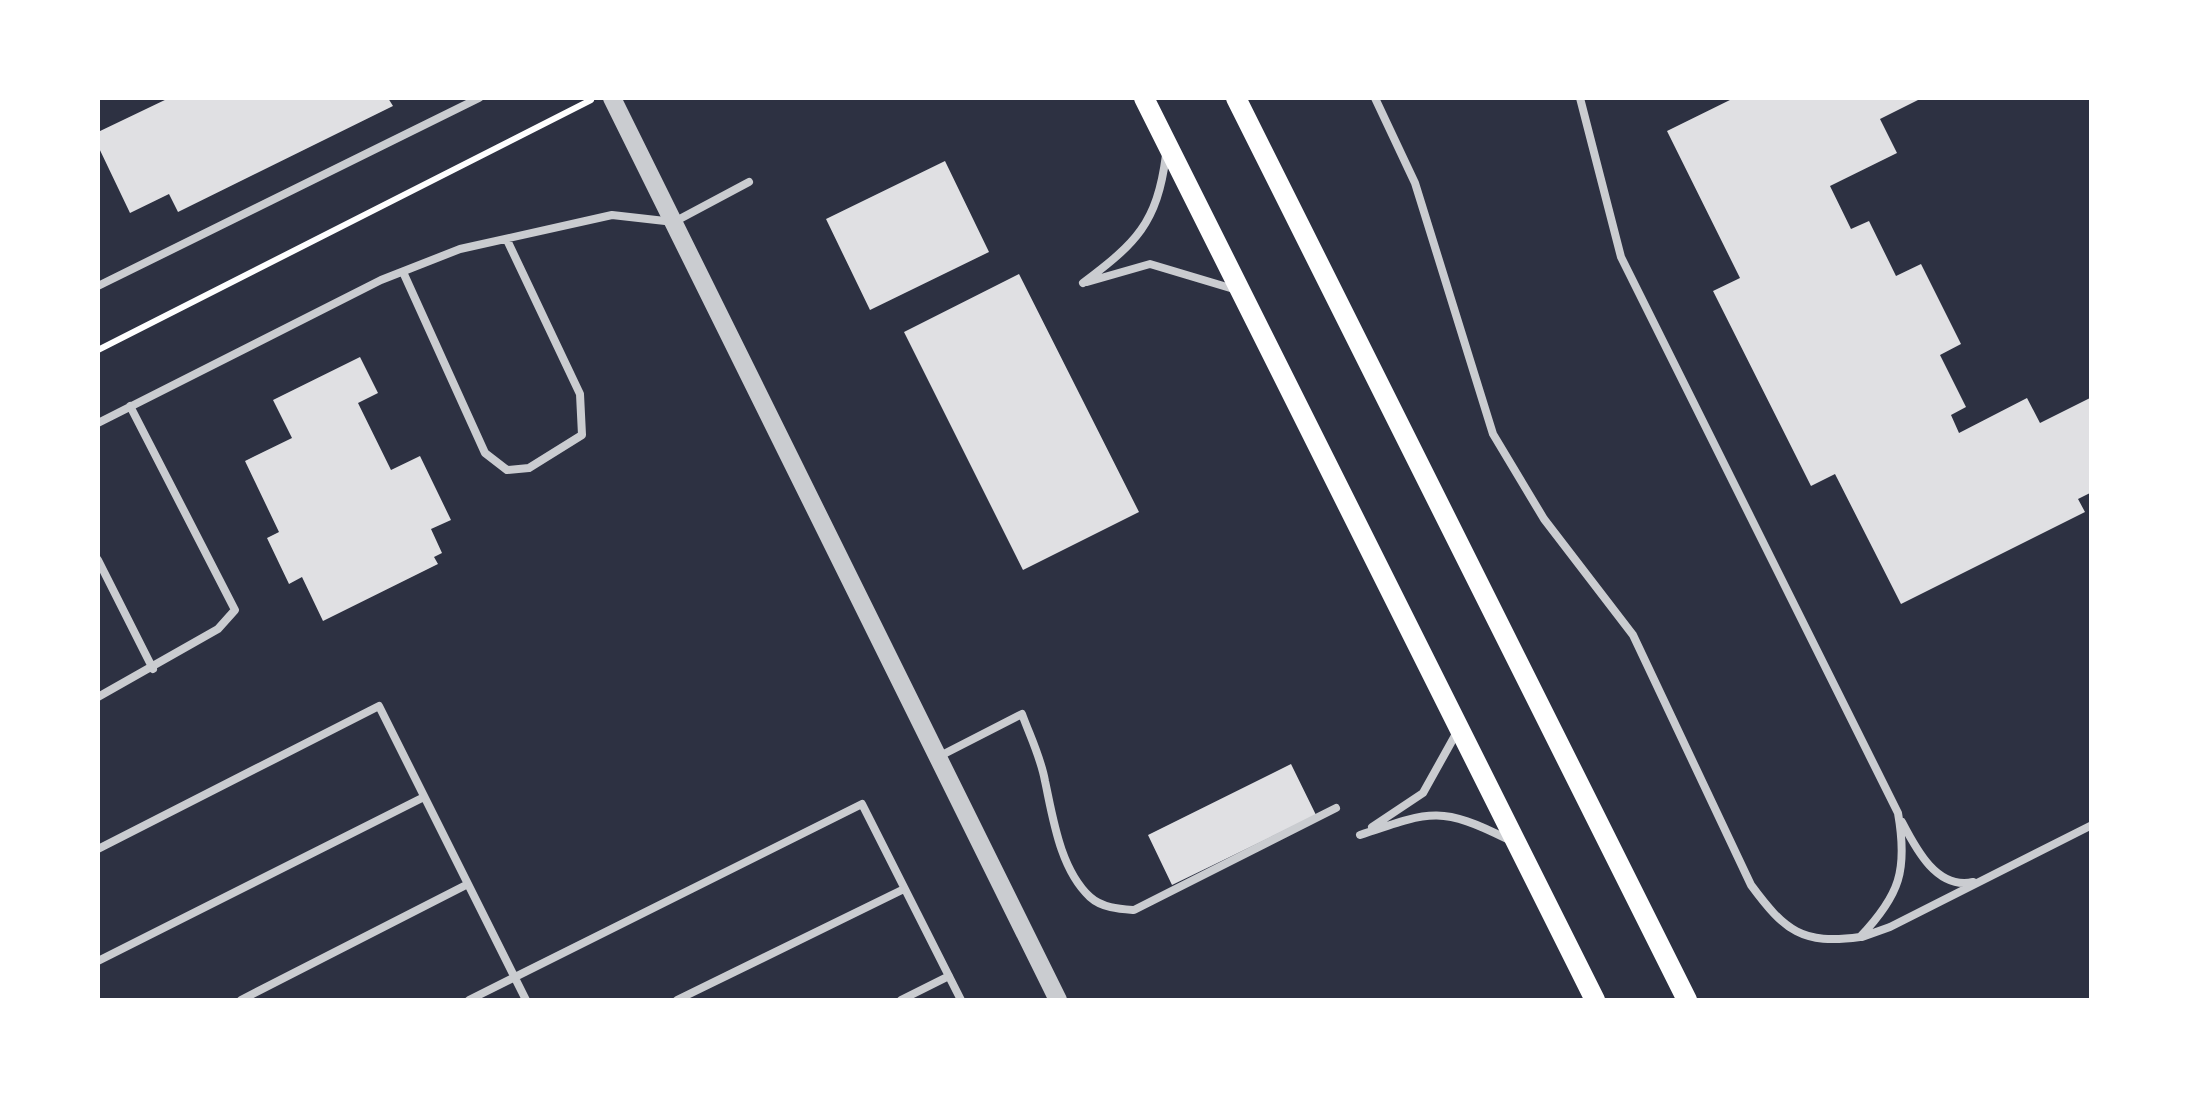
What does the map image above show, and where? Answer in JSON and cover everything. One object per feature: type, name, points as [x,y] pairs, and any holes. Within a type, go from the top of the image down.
[{"type":"main road","points":[[1144,98],[1596,1000]]},
{"type":"main road","points":[[1236,98],[1686,1000]]},
{"type":"street","points":[[612,98],[1058,1000]]},
{"type":"lane","points":[[98,286],[479,98]]},
{"type":"lane","points":[[1375,98],[1415,183],[1493,434],[1544,519],[1634,636],[1750,885],[1775,918],[1800,936],[1829,942],[1860,937],[2092,826]]},
{"type":"lane","points":[[1580,98],[1622,256],[1898,812],[1925,861],[1946,879],[1963,884],[1987,878]]},
{"type":"lane","points":[[1168,145],[1161,193],[1133,246],[1083,283],[1150,264],[1240,292]]},
{"type":"lane","points":[[98,424],[402,272],[460,249],[612,215],[674,222],[750,182]]},
{"type":"lane","points":[[402,272],[485,453],[507,470],[529,468],[582,435],[580,394],[507,240]]},
{"type":"lane","points":[[98,697],[154,669],[218,629],[235,610],[130,406]]},
{"type":"lane","points":[[98,560],[154,669]]},
{"type":"lane","points":[[98,849],[379,706],[526,1000]]},
{"type":"lane","points":[[938,758],[1022,714],[1045,779],[1051,820],[1072,868],[1090,897],[1123,909],[1134,910],[1152,902],[1336,808]]},
{"type":"lane","points":[[1458,728],[1423,793],[1360,834],[1428,812],[1476,824],[1516,844]]},
{"type":"lane","points":[[98,961],[424,797]]},
{"type":"lane","points":[[469,1000],[862,804],[961,1000]]},
{"type":"lane","points":[[1860,937],[1898,888],[1905,851],[1898,812]]},
{"type":"lane","points":[[242,1000],[468,884]]},
{"type":"lane","points":[[676,1000],[904,888]]},
{"type":"lane","points":[[901,1000],[949,976]]},
{"type":"path","points":[[98,350],[596,98]]},
{"type":"building","points":[[169,98],[388,98],[393,106],[178,212],[169,194],[130,213],[98,146],[98,132]]},
{"type":"building","points":[[1734,98],[1922,98],[1880,119],[1897,153],[1830,186],[1851,229],[1869,221],[1896,276],[1921,264],[1961,344],[1940,355],[1966,407],[1951,415],[1959,433],[2027,398],[2040,423],[2092,397],[2092,492],[2078,499],[2085,512],[1901,604],[1835,474],[1811,486],[1713,291],[1740,278],[1667,131]]},
{"type":"building","points":[[945,161],[989,252],[870,310],[826,219]]},
{"type":"building","points":[[1019,274],[1139,512],[1023,570],[904,332]]},
{"type":"building","points":[[360,357],[378,393],[358,403],[391,470],[420,456],[451,520],[431,529],[442,553],[434,557],[438,564],[323,621],[302,577],[289,584],[267,538],[279,532],[245,461],[292,438],[273,400]]},
{"type":"building","points":[[1291,764],[1316,815],[1172,885],[1148,835]]}]
